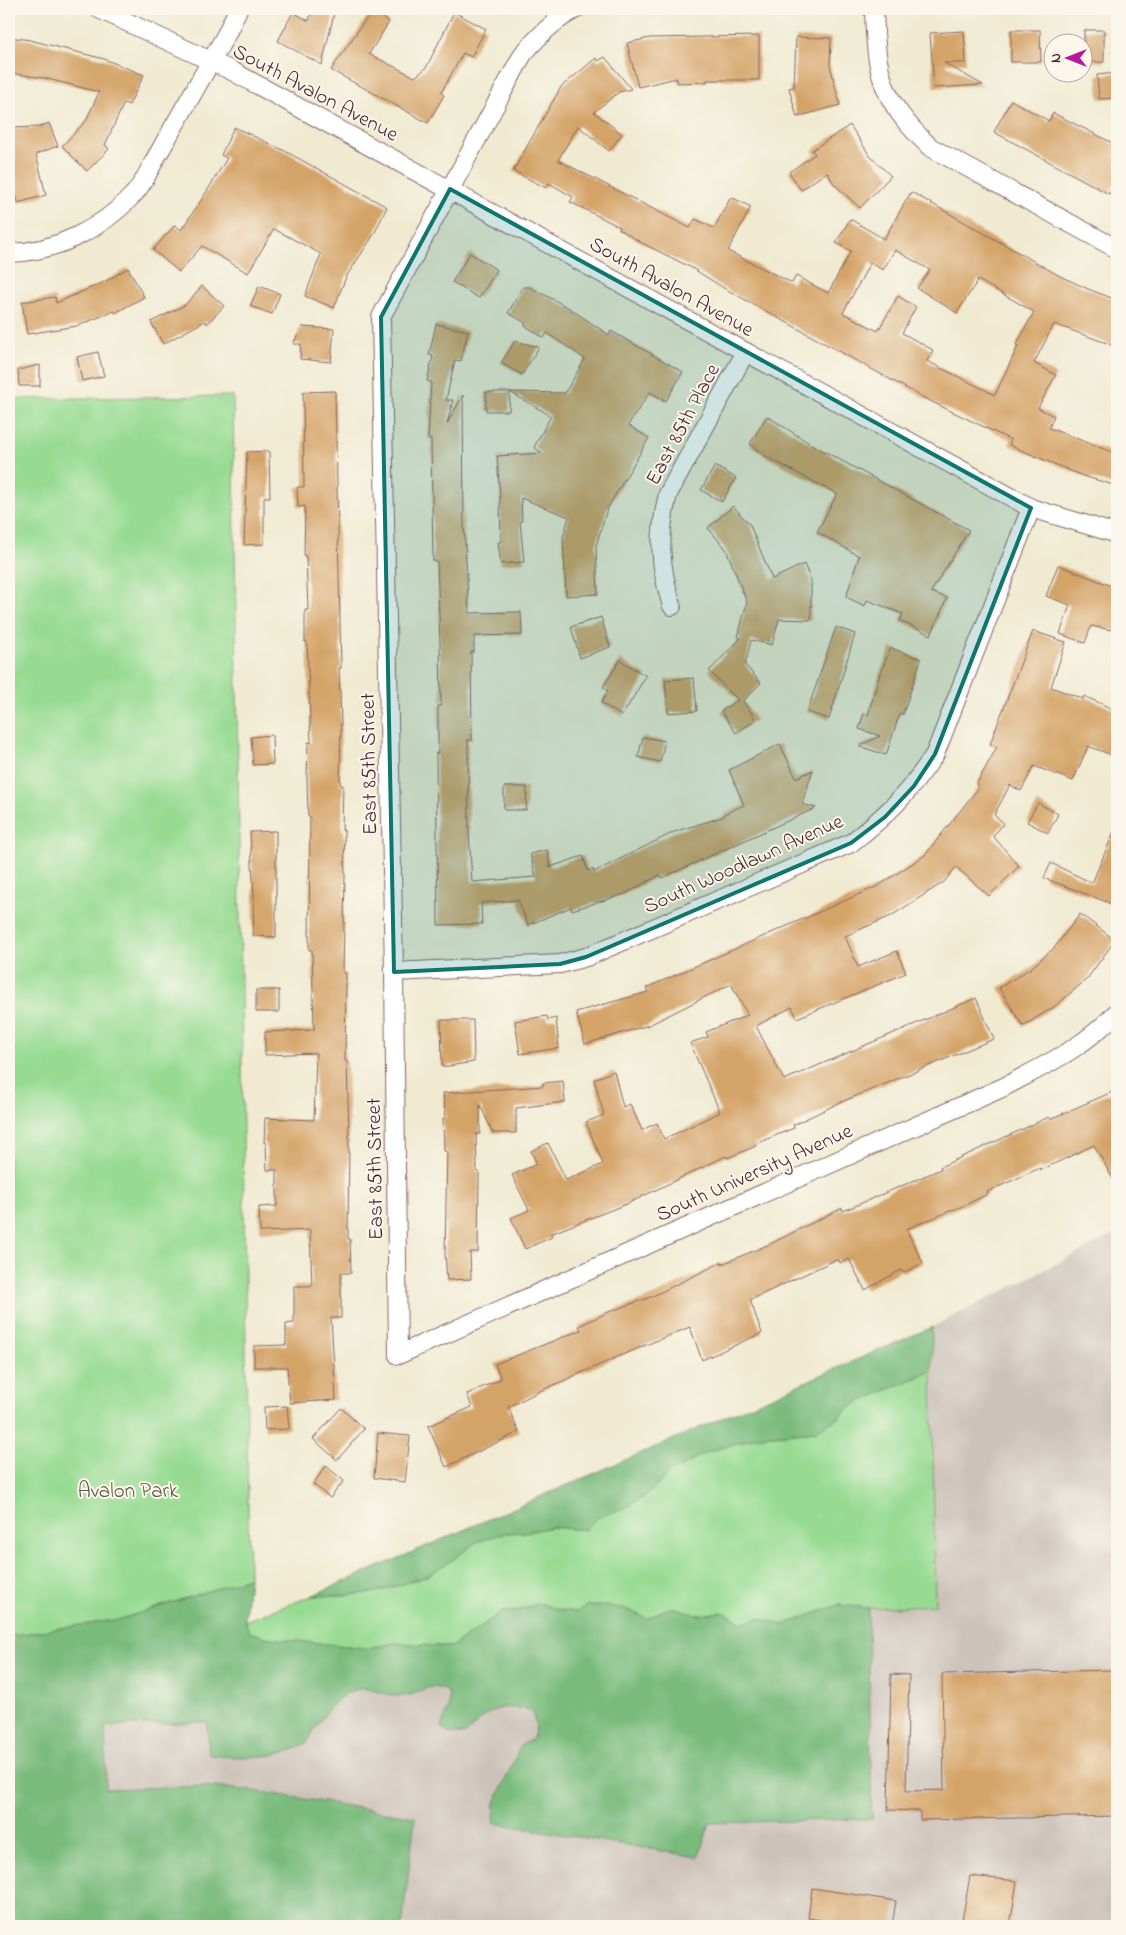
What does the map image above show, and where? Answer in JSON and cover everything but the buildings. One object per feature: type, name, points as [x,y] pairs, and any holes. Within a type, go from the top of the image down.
[{"type":"street","name":"South Avalon Avenue","points":[[99,9],[211,61],[450,189],[1031,508],[1117,534]]},
{"type":"street","points":[[9,253],[53,246],[83,234],[108,218],[135,194],[211,61],[238,9]]},
{"type":"street","name":"East 85th Street","points":[[398,1355],[394,972],[381,317],[524,54],[542,33],[564,15],[576,9]]},
{"type":"street","points":[[874,9],[875,51],[880,77],[891,102],[908,126],[930,147],[1117,249]]},
{"type":"street","name":"East 85th Place","points":[[672,606],[663,580],[660,549],[662,520],[668,494],[746,353]]},
{"type":"street","name":"South Woodlawn Avenue","points":[[394,972],[560,964],[586,957],[851,843],[885,817],[914,786],[935,754],[1031,508]]},
{"type":"street","name":"South University Avenue","points":[[398,1355],[1004,1087],[1070,1051],[1098,1032],[1117,1012]]},
{"type":"highlighted area","points":[[450,189],[1031,508],[935,754],[914,786],[885,817],[851,843],[586,957],[560,964],[394,972],[381,317]]},
{"type":"shaded area","points":[[1117,1233],[1117,1926],[402,1926],[415,1817],[255,1791],[204,1786],[106,1790],[105,1726],[324,1715],[336,1701],[353,1690],[367,1688],[389,1695],[409,1695],[425,1687],[439,1687],[449,1693],[449,1706],[441,1727],[480,1720],[494,1710],[509,1706],[531,1710],[536,1725],[533,1739],[521,1745],[495,1803],[710,1823],[871,1819],[868,1608],[935,1604],[932,1327]]},
{"type":"green space","name":"Avalon Park","points":[[233,396],[249,1578],[121,1619],[9,1636],[9,399]]},
{"type":"green space","points":[[932,1327],[932,1371],[854,1404],[835,1420],[816,1431],[761,1436],[707,1452],[669,1473],[654,1489],[631,1505],[597,1518],[585,1530],[553,1527],[526,1532],[505,1533],[476,1542],[427,1576],[381,1591],[349,1595],[311,1596]]},
{"type":"green space","points":[[932,1371],[935,1605],[868,1608],[838,1605],[783,1625],[759,1618],[741,1623],[729,1614],[720,1612],[696,1615],[676,1608],[663,1611],[647,1619],[629,1610],[587,1606],[576,1612],[556,1609],[540,1603],[515,1612],[502,1612],[451,1647],[396,1643],[366,1648],[269,1638],[249,1632],[245,1621],[311,1596],[349,1595],[381,1591],[427,1576],[476,1542],[505,1533],[526,1532],[553,1527],[585,1530],[597,1518],[631,1505],[654,1489],[669,1473],[707,1452],[761,1436],[816,1431],[835,1420],[854,1404]]},
{"type":"green space","points":[[249,1578],[245,1621],[249,1632],[269,1638],[366,1648],[396,1643],[451,1647],[502,1612],[515,1612],[540,1603],[556,1609],[576,1612],[587,1606],[609,1606],[629,1610],[647,1619],[663,1611],[676,1608],[696,1615],[720,1612],[728,1614],[741,1623],[759,1618],[783,1625],[838,1605],[868,1608],[872,1819],[710,1823],[698,1857],[494,1823],[495,1803],[521,1745],[533,1739],[536,1725],[531,1710],[509,1707],[494,1710],[481,1719],[466,1734],[449,1734],[441,1727],[449,1706],[449,1693],[443,1689],[433,1687],[410,1695],[396,1696],[361,1689],[354,1690],[336,1701],[322,1718],[306,1743],[296,1749],[272,1755],[232,1757],[209,1755],[207,1722],[105,1726],[106,1789],[204,1786],[255,1791],[415,1817],[402,1926],[9,1926],[9,1636],[121,1619]]}]
